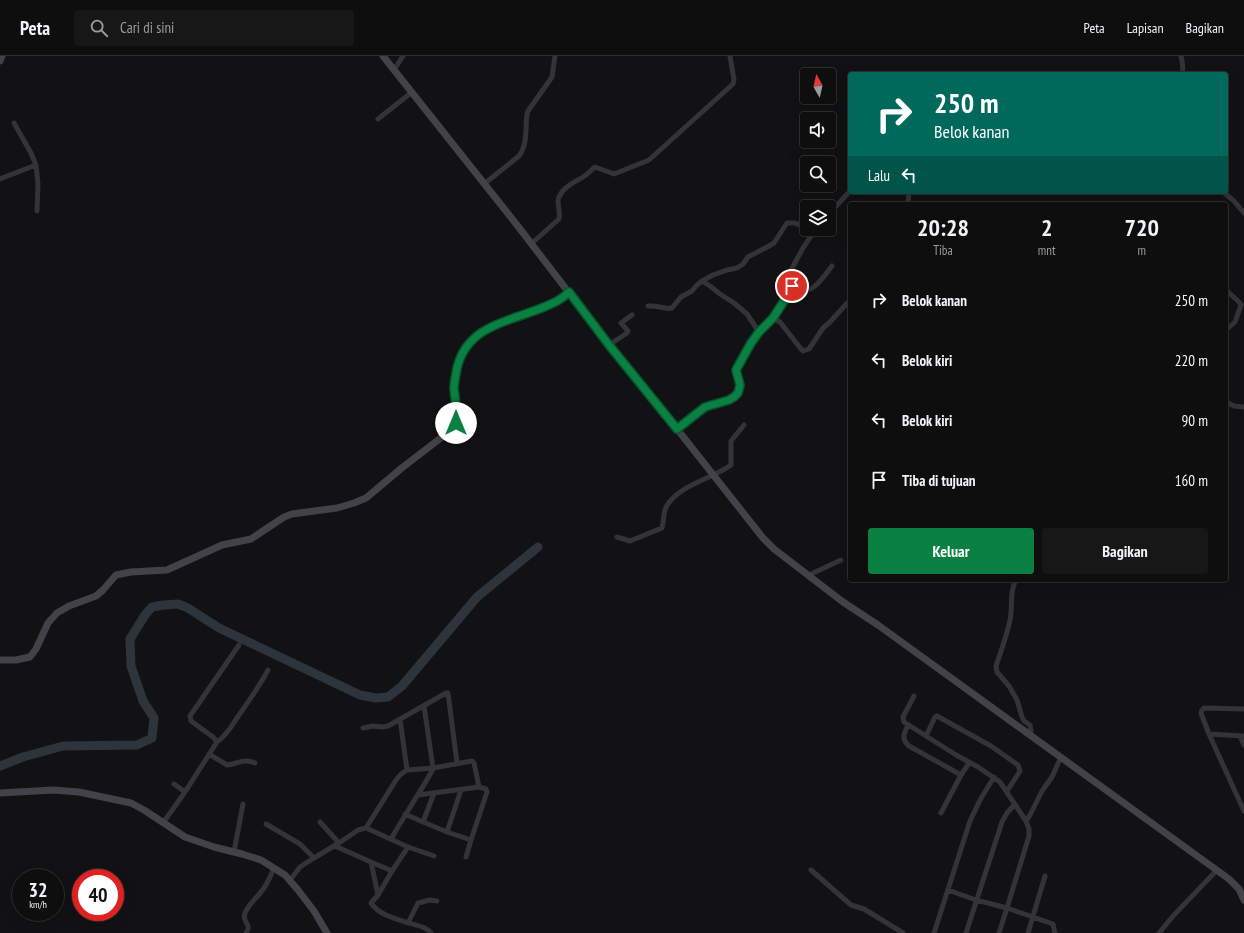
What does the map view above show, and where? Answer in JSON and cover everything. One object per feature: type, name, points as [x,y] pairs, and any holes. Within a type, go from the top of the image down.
[{"type":"street","points":[[0,61],[2,56]]},
{"type":"street","points":[[382,56],[517,225],[530,244],[609,345],[714,474],[763,538],[774,549],[843,602],[878,625],[1242,887],[1244,900]]},
{"type":"street","points":[[394,70],[403,56]]},
{"type":"street","points":[[484,184],[519,156],[523,151],[526,142],[527,114],[552,77],[555,56]]},
{"type":"street","points":[[530,244],[559,219],[559,196],[572,183],[595,167],[614,174],[649,160],[733,84],[734,80],[730,56]]},
{"type":"street","points":[[1181,56],[1183,72]]},
{"type":"street","points":[[378,119],[412,92]]},
{"type":"street","points":[[14,123],[31,152],[36,166],[38,184],[37,211]]},
{"type":"street","points":[[0,179],[36,166]]},
{"type":"street","points":[[836,206],[848,193]]},
{"type":"street","points":[[1225,194],[1234,201],[1244,213]]},
{"type":"street","points":[[648,306],[655,305],[667,309],[672,308],[681,297],[692,291],[702,281],[726,270],[737,268],[743,264],[748,257],[769,246],[774,242],[787,223],[800,225]]},
{"type":"street","points":[[677,429],[705,407],[729,400],[738,393],[740,385],[736,370],[751,343],[759,332],[773,318],[791,290],[790,272],[808,236]]},
{"type":"street","points":[[791,290],[804,292],[818,285],[832,266]]},
{"type":"street","points":[[702,281],[747,314],[759,332]]},
{"type":"street","points":[[0,660],[16,660],[30,657],[36,649],[48,624],[57,613],[69,606],[96,596],[113,578],[119,574],[167,570],[217,546],[251,539],[284,516],[337,508],[366,498],[402,467],[446,434],[455,425],[457,414],[454,387],[457,369],[462,353],[470,342],[492,326],[551,304],[569,292]]},
{"type":"street","points":[[1228,292],[1241,305],[1235,322],[1228,328]]},
{"type":"street","points":[[773,318],[780,322],[803,351],[809,349],[823,328],[848,302]]},
{"type":"street","points":[[609,345],[627,334],[628,331],[622,322],[632,314]]},
{"type":"street","points":[[1228,403],[1234,406],[1244,407]]},
{"type":"street","points":[[617,537],[630,542],[662,528],[663,516],[672,499],[731,465],[731,441],[744,425]]},
{"type":"street","points":[[809,575],[841,560]]},
{"type":"street","points":[[1015,582],[1012,592],[1010,619],[996,666],[997,672],[1009,686],[1017,700],[1024,721],[1030,725],[1030,735]]},
{"type":"street","points":[[217,742],[213,737],[191,721],[190,716],[238,645]]},
{"type":"street","points":[[163,823],[217,742],[224,737],[255,694],[268,670]]},
{"type":"street","points":[[363,728],[388,726],[448,693],[457,763]]},
{"type":"street","points":[[914,696],[904,717],[904,722],[907,727],[926,736],[1000,782],[1026,821],[1029,829],[1029,836],[999,933]]},
{"type":"street","points":[[391,839],[433,768],[424,706]]},
{"type":"street","points":[[1244,709],[1204,708],[1201,716],[1244,811]]},
{"type":"street","points":[[926,736],[935,717],[937,716],[991,746],[1020,768],[1020,771],[1007,791]]},
{"type":"street","points":[[400,719],[407,770]]},
{"type":"street","points":[[907,727],[904,738],[909,746],[961,775]]},
{"type":"street","points":[[1209,734],[1242,736],[1244,745]]},
{"type":"street","points":[[209,754],[228,765],[235,762],[248,761],[254,763]]},
{"type":"street","points":[[1026,821],[1042,791],[1052,777],[1061,757]]},
{"type":"street","points":[[366,828],[396,780],[407,770],[433,768],[472,761],[474,762],[479,787]]},
{"type":"street","points":[[941,814],[961,775],[969,763]]},
{"type":"street","points":[[934,933],[970,821],[980,800],[994,777]]},
{"type":"street","points":[[174,784],[185,792]]},
{"type":"street","points":[[418,795],[479,787],[486,789],[487,792],[466,857]]},
{"type":"street","points":[[0,794],[53,790],[79,792],[131,803],[185,837],[260,860],[274,868],[290,880],[314,911],[327,933]]},
{"type":"street","points":[[447,832],[461,790]]},
{"type":"street","points":[[424,822],[434,793]]},
{"type":"street","points":[[234,852],[243,804]]},
{"type":"street","points":[[966,933],[1002,822],[1007,813],[1015,804]]},
{"type":"street","points":[[405,814],[447,832],[471,840]]},
{"type":"street","points":[[320,822],[337,844],[392,871]]},
{"type":"street","points":[[266,824],[300,844],[314,858]]},
{"type":"street","points":[[290,880],[300,867],[358,830],[366,828],[408,847],[434,856]]},
{"type":"street","points":[[408,847],[372,903],[381,913],[426,928],[431,933]]},
{"type":"street","points":[[371,862],[378,895]]},
{"type":"street","points":[[246,933],[249,929],[244,919],[247,907],[267,884],[274,868]]},
{"type":"street","points":[[811,870],[851,905],[864,909],[903,933]]},
{"type":"street","points":[[1159,933],[1173,916],[1217,870]]},
{"type":"street","points":[[1028,933],[1045,876]]},
{"type":"street","points":[[948,890],[1053,924],[1055,933]]},
{"type":"street","points":[[408,923],[418,903],[430,900],[437,901]]},
{"type":"waterway","points":[[0,766],[23,757],[63,746],[137,745],[152,738],[154,718],[143,701],[131,666],[130,639],[145,615],[152,607],[178,604],[188,608],[219,628],[360,695],[376,698],[388,697],[402,686],[477,597],[538,547]]},
{"type":"route","points":[[456,423],[454,387],[457,369],[462,353],[470,342],[484,330],[551,304],[569,292],[609,345],[677,429],[705,407],[729,400],[738,393],[740,385],[736,370],[751,343],[759,332],[773,318],[792,286]]}]
